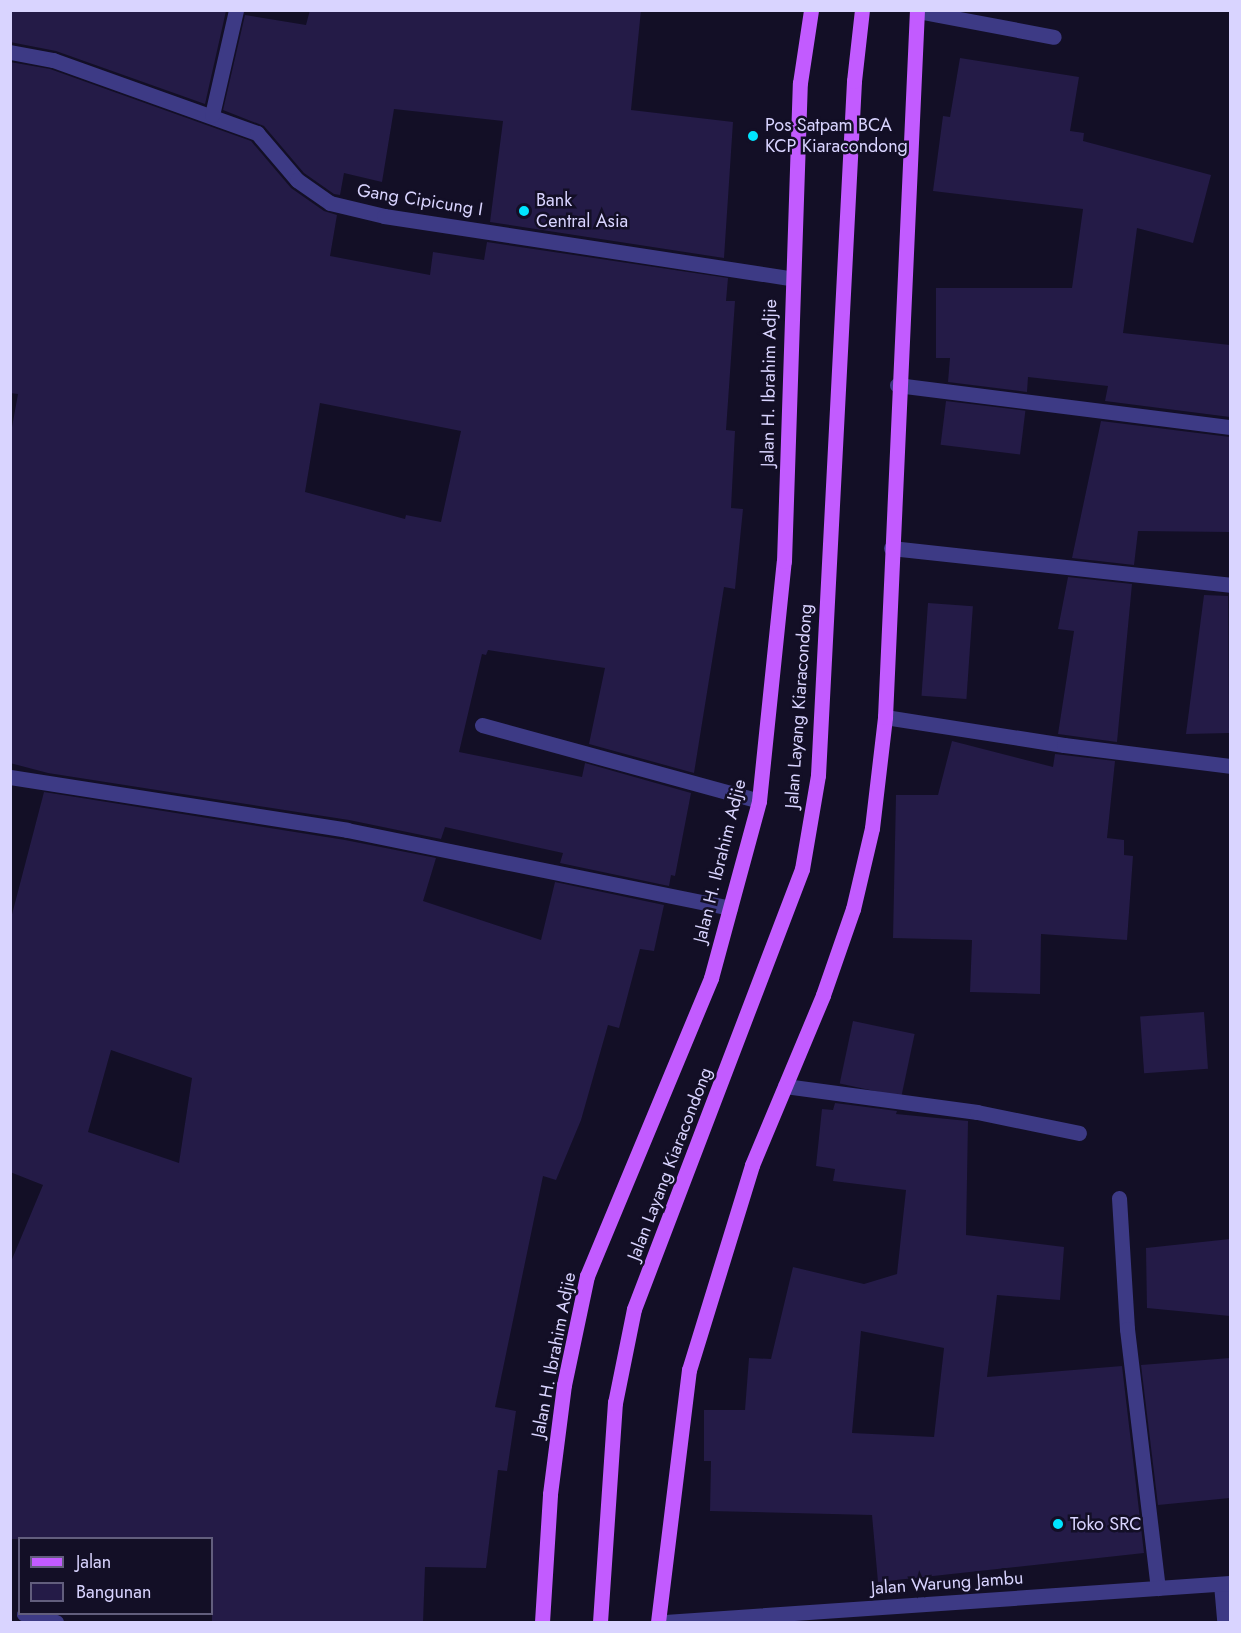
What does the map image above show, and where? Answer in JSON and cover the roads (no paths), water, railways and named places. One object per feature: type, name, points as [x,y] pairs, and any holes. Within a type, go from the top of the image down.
[{"type":"main road","name":"Jalan H. Ibrahim Adjie","points":[[542,1623],[551,1483],[564,1385],[587,1276],[711,978],[759,801],[784,561],[791,278],[800,83],[811,10]]},
{"type":"main road","name":"Jalan Layang Kiaracondong","points":[[600,1623],[615,1403],[634,1308],[764,975],[802,869],[818,775],[854,81],[862,10]]},
{"type":"main road","points":[[658,1623],[689,1370],[722,1253],[785,1086],[823,995],[866,863],[885,717],[897,385],[916,11]]},
{"type":"street","points":[[212,115],[236,10]]},
{"type":"street","points":[[916,11],[1054,37]]},
{"type":"street","name":"Gang Cipicung I","points":[[10,52],[53,60],[212,115],[265,137],[297,180],[330,202],[384,216],[791,278]]},
{"type":"street","points":[[897,385],[1230,427]]},
{"type":"street","points":[[891,548],[1230,585]]},
{"type":"street","points":[[885,717],[1064,746],[1230,766]]},
{"type":"street","points":[[482,725],[759,801]]},
{"type":"street","points":[[10,777],[347,830],[730,908]]},
{"type":"street","points":[[785,1086],[977,1112],[1079,1133]]},
{"type":"street","points":[[1119,1198],[1127,1329],[1158,1588]]},
{"type":"street","points":[[1224,1623],[1226,1583]]},
{"type":"street","name":"Jalan Warung Jambu","points":[[665,1623],[1226,1583]]},
{"type":"street","points":[[29,1615],[56,1623]]},
{"type":"place","name":"Pos Satpam BCA KCP Kiaracondong","points":[[753,136]]},
{"type":"place","name":"Bank Central Asia","points":[[524,211]]},
{"type":"place","name":"Toko SRC","points":[[1058,1524]]}]
